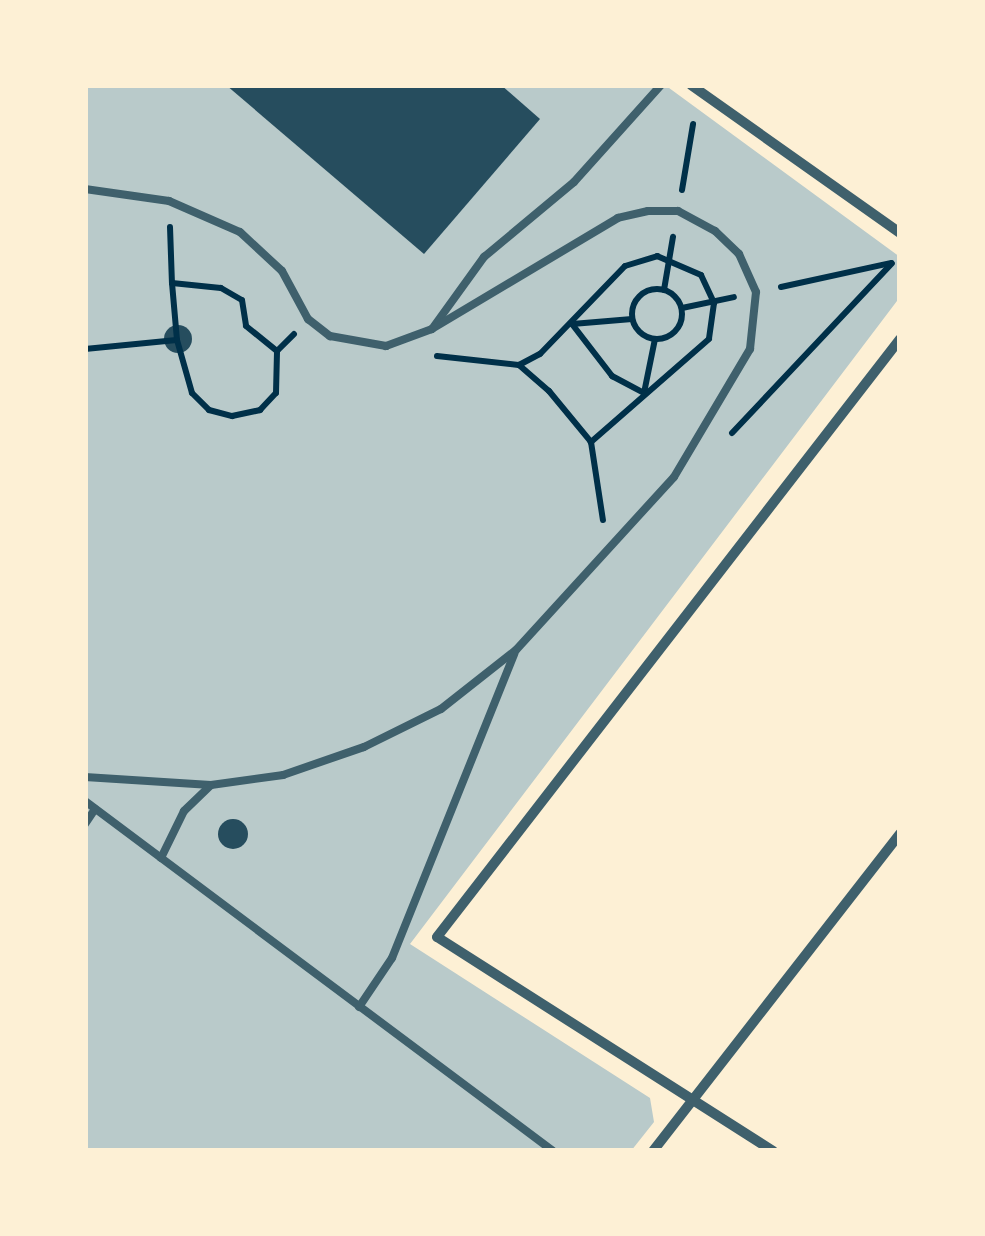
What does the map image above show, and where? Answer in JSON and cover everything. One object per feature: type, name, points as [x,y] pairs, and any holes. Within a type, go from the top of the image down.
[{"type":"street","points":[[692,85],[900,233]]},
{"type":"street","points":[[773,1151],[436,936],[900,339]]},
{"type":"street","points":[[653,1151],[900,834]]},
{"type":"lane","points":[[432,329],[484,256],[574,182],[660,85]]},
{"type":"lane","points":[[85,189],[170,201],[240,232],[282,271],[308,319],[330,336],[386,346],[432,329],[618,218],[648,210],[678,211],[714,231],[739,254],[756,292],[750,349],[674,477],[516,650],[441,709],[364,747],[282,775],[211,784],[85,777]]},
{"type":"lane","points":[[359,1006],[398,945],[516,650]]},
{"type":"lane","points":[[162,858],[184,811],[211,784]]},
{"type":"lane","points":[[85,801],[553,1151]]},
{"type":"lane","points":[[85,824],[95,808]]},
{"type":"path","points":[[170,201],[177,340],[192,393],[209,410],[232,416],[260,410],[276,393],[277,350],[308,319]]},
{"type":"path","points":[[519,366],[572,324],[625,266],[658,256],[688,265],[713,301],[714,322],[698,353],[644,393],[591,442]]},
{"type":"path","points":[[682,308],[892,263],[723,443]]},
{"type":"path","points":[[172,284],[222,288],[242,300],[246,326],[277,350]]},
{"type":"path","points":[[632,320],[638,298],[651,290],[673,295],[682,308],[676,331],[654,339]]},
{"type":"path","points":[[572,324],[632,320],[654,339]]},
{"type":"path","points":[[572,324],[612,376],[644,393]]},
{"type":"path","points":[[644,393],[654,339]]},
{"type":"path","points":[[85,349],[177,340]]},
{"type":"path","points":[[386,346],[519,366],[591,442],[604,556]]},
{"type":"shaded area","points":[[85,85],[665,85],[900,257],[900,297],[410,944],[650,1098],[654,1122],[631,1151],[85,1151]]},
{"type":"building","points":[[226,85],[501,85],[540,119],[424,254]]},
{"type":"building","points":[[178,325],[188,329],[192,339],[188,349],[178,353],[168,349],[164,339],[168,329]]},
{"type":"building","points":[[233,819],[244,823],[248,834],[244,845],[233,849],[222,845],[218,834],[222,823]]}]
